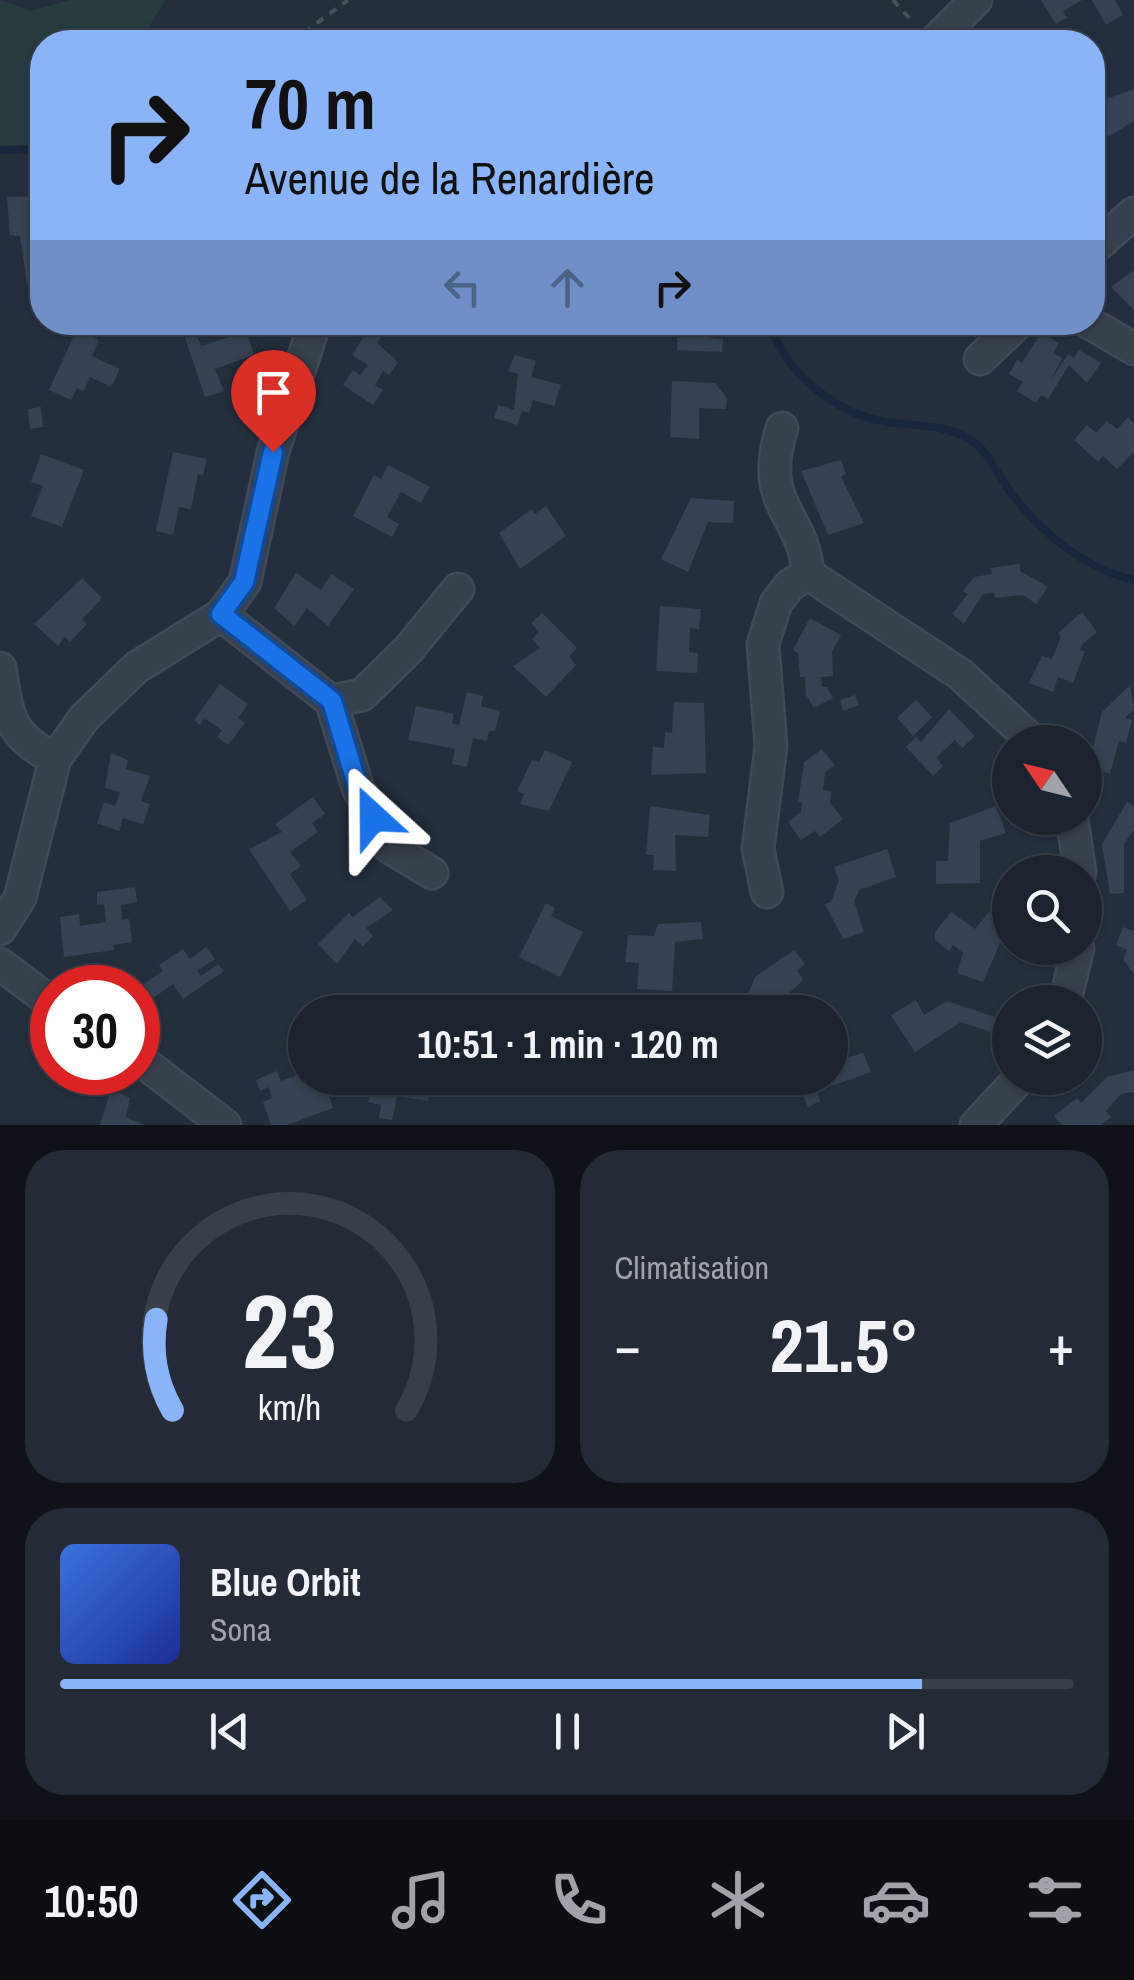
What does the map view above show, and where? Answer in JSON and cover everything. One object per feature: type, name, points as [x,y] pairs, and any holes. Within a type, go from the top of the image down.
[{"type":"street","points":[[936,30],[976,0]]},
{"type":"street","points":[[1105,239],[1134,213]]},
{"type":"street","points":[[1105,332],[1134,350]]},
{"type":"street","points":[[0,928],[20,898],[55,758],[84,718],[137,667],[221,614],[244,582],[273,452],[310,335]]},
{"type":"street","points":[[980,359],[1005,335]]},
{"type":"street","points":[[782,428],[774,454],[774,485],[808,574],[960,674],[1016,725]]},
{"type":"street","points":[[767,892],[758,849],[770,746],[763,644],[776,604],[790,585],[808,574]]},
{"type":"street","points":[[332,701],[362,694],[408,650],[458,589]]},
{"type":"street","points":[[221,614],[332,701],[358,788],[389,847],[432,873]]},
{"type":"street","points":[[0,668],[8,716],[26,744],[55,758]]},
{"type":"street","points":[[0,964],[30,986]]},
{"type":"street","points":[[160,1075],[225,1125]]},
{"type":"street","points":[[976,1125],[1004,1095]]},
{"type":"path","points":[[307,30],[348,0]]},
{"type":"path","points":[[892,0],[920,30]]},
{"type":"green space","points":[[0,0],[31,11],[70,0],[166,0],[147,30],[30,30],[30,149],[0,150]]},
{"type":"building","points":[[1041,0],[1082,0],[1063,11],[1067,18],[1056,24]]},
{"type":"building","points":[[1092,0],[1115,0],[1123,15],[1106,25]]},
{"type":"building","points":[[1134,89],[1134,121],[1108,137],[1105,130],[1105,100]]},
{"type":"building","points":[[30,196],[30,283],[20,236],[10,235],[7,197]]},
{"type":"building","points":[[1134,270],[1134,310],[1111,287]]},
{"type":"building","points":[[74,335],[99,340],[92,356],[120,369],[111,387],[90,377],[84,391],[77,388],[71,400],[49,390]]},
{"type":"building","points":[[184,335],[196,335],[202,346],[234,335],[247,335],[254,355],[215,369],[224,391],[205,397]]},
{"type":"building","points":[[383,335],[377,343],[398,362],[389,375],[383,371],[375,385],[383,390],[373,405],[343,385],[353,370],[360,375],[368,365],[352,355],[364,336]]},
{"type":"building","points":[[678,335],[723,339],[722,352],[677,350]]},
{"type":"building","points":[[1040,335],[1045,335],[1059,343],[1053,353],[1062,358],[1051,380],[1068,354],[1074,358],[1079,350],[1101,363],[1087,383],[1069,365],[1048,399],[1041,395],[1036,403],[1017,391],[1023,382],[1009,374],[1017,360],[1022,363]]},
{"type":"building","points":[[515,355],[536,361],[531,377],[561,385],[554,406],[533,400],[529,413],[522,411],[517,425],[494,418],[498,405],[514,410],[518,374],[508,371]]},
{"type":"building","points":[[672,381],[715,383],[727,398],[726,409],[699,408],[699,439],[670,437]]},
{"type":"building","points":[[41,407],[43,427],[30,429],[28,409]]},
{"type":"building","points":[[1128,417],[1134,423],[1134,452],[1117,469],[1103,456],[1098,462],[1074,440],[1087,425],[1096,433],[1107,421],[1117,429]]},
{"type":"building","points":[[173,452],[207,459],[203,475],[198,474],[191,509],[179,507],[173,535],[156,531]]},
{"type":"building","points":[[41,454],[84,470],[62,527],[31,516],[43,486],[31,482]]},
{"type":"building","points":[[841,460],[846,474],[841,477],[864,523],[828,535],[801,471]]},
{"type":"building","points":[[388,465],[430,487],[421,503],[401,492],[387,517],[399,524],[392,537],[353,516],[374,475],[381,479]]},
{"type":"building","points":[[691,498],[734,501],[733,523],[708,522],[688,572],[661,559]]},
{"type":"building","points":[[546,506],[566,536],[520,569],[499,533],[532,509],[535,514]]},
{"type":"building","points":[[1020,564],[1020,571],[1048,587],[1036,604],[1023,595],[995,598],[994,593],[983,594],[964,624],[952,614],[968,594],[963,591],[974,577],[992,574],[991,568]]},
{"type":"building","points":[[296,573],[321,590],[331,574],[354,589],[328,626],[307,608],[294,626],[274,608]]},
{"type":"building","points":[[82,578],[102,598],[82,620],[87,624],[70,642],[65,637],[58,646],[34,624]]},
{"type":"building","points":[[660,606],[701,609],[699,629],[690,628],[689,652],[698,653],[697,673],[656,671]]},
{"type":"building","points":[[1082,612],[1097,632],[1082,645],[1080,650],[1085,651],[1073,683],[1058,677],[1053,692],[1029,683],[1042,656],[1052,659],[1061,637],[1058,633]]},
{"type":"building","points":[[542,613],[577,648],[569,656],[576,665],[546,697],[513,666],[540,648],[532,639],[539,632],[531,623]]},
{"type":"building","points":[[810,618],[841,635],[832,652],[833,676],[821,677],[822,687],[827,687],[833,698],[814,708],[806,695],[805,677],[800,677],[798,653],[793,650]]},
{"type":"building","points":[[220,684],[248,704],[238,718],[245,723],[228,745],[217,737],[222,730],[204,718],[200,725],[194,720]]},
{"type":"building","points":[[1130,685],[1134,709],[1125,718],[1132,720],[1126,743],[1119,741],[1110,774],[1102,771],[1102,725],[1099,725],[1102,712]]},
{"type":"building","points":[[467,692],[483,696],[481,706],[500,711],[495,731],[489,731],[487,741],[473,738],[467,767],[452,764],[455,749],[408,740],[416,706],[454,714],[452,723],[459,725]]},
{"type":"building","points":[[855,695],[859,705],[843,711],[840,700]]},
{"type":"building","points":[[916,700],[932,717],[913,736],[897,718]]},
{"type":"building","points":[[674,702],[704,703],[706,773],[651,775],[653,747],[664,748],[665,732],[672,733]]},
{"type":"building","points":[[949,709],[975,736],[962,748],[955,740],[936,758],[943,766],[933,776],[906,747],[916,737],[921,742]]},
{"type":"building","points":[[822,749],[835,765],[825,772],[823,790],[831,791],[830,803],[843,819],[820,837],[815,831],[801,840],[788,822],[801,812],[802,802],[798,802],[804,762]]},
{"type":"building","points":[[545,750],[572,762],[549,811],[520,804],[524,794],[517,791],[532,760],[539,762]]},
{"type":"building","points":[[111,753],[128,760],[126,769],[150,776],[141,801],[150,804],[143,824],[123,818],[119,831],[97,823],[104,802],[115,806],[120,792],[105,788]]},
{"type":"building","points":[[313,797],[325,814],[312,823],[318,832],[290,852],[301,866],[290,874],[307,900],[290,911],[249,849],[282,832],[275,824]]},
{"type":"building","points":[[1127,802],[1134,807],[1134,829],[1124,844],[1124,893],[1110,894],[1102,844]]},
{"type":"building","points":[[650,806],[710,815],[708,837],[675,835],[676,871],[653,870],[654,855],[646,855]]},
{"type":"building","points":[[992,807],[992,835],[1000,835],[980,841],[980,883],[936,884],[936,861],[948,861],[950,823]]},
{"type":"building","points":[[887,849],[896,877],[859,890],[854,901],[864,932],[843,939],[825,904],[831,902],[839,880],[834,867]]},
{"type":"building","points":[[135,887],[137,902],[121,905],[122,920],[129,919],[132,942],[113,945],[114,950],[64,957],[60,917],[79,914],[80,926],[106,922],[104,904],[97,905],[97,892]]},
{"type":"building","points":[[380,897],[393,910],[366,928],[373,936],[363,946],[355,939],[337,964],[318,944],[349,913],[352,917]]},
{"type":"building","points":[[546,903],[555,908],[551,916],[583,932],[560,977],[519,957]]},
{"type":"building","points":[[951,912],[975,929],[989,912],[992,914],[992,961],[983,982],[957,973],[963,953],[953,945],[949,951],[935,940],[935,932]]},
{"type":"building","points":[[701,922],[703,939],[675,942],[672,991],[637,989],[639,963],[625,962],[628,935],[654,936],[658,924]]},
{"type":"building","points":[[1123,927],[1134,931],[1134,974],[1123,959],[1127,950],[1116,945]]},
{"type":"building","points":[[206,947],[215,959],[197,971],[201,976],[218,964],[224,971],[183,999],[173,984],[160,993],[163,971],[159,965],[183,949],[190,959]]},
{"type":"building","points":[[794,950],[805,964],[797,971],[803,980],[787,995],[748,995],[755,977]]},
{"type":"building","points":[[916,1000],[924,1015],[947,1001],[992,1016],[992,1032],[961,1022],[915,1052],[891,1015]]},
{"type":"building","points":[[863,1053],[871,1072],[848,1080],[848,1058]]},
{"type":"building","points":[[1134,1070],[1134,1092],[1121,1094],[1106,1111],[1111,1117],[1101,1125],[1062,1125],[1054,1116],[1077,1098],[1081,1103],[1089,1095],[1102,1095],[1102,1082]]},
{"type":"building","points":[[277,1071],[281,1081],[288,1079],[288,1095],[329,1095],[333,1108],[287,1125],[271,1125],[263,1102],[272,1098],[269,1087],[260,1091],[256,1080]]},
{"type":"building","points":[[109,1095],[124,1095],[130,1098],[126,1117],[144,1125],[100,1125]]},
{"type":"building","points":[[369,1095],[429,1095],[428,1101],[397,1096],[392,1120],[379,1118],[381,1105],[368,1102]]},
{"type":"building","points":[[803,1095],[818,1095],[820,1101],[808,1107]]},
{"type":"waterway","points":[[0,150],[30,149]]},
{"type":"waterway","points":[[775,335],[800,374],[849,410],[887,422],[940,428],[969,439],[988,457],[1023,508],[1051,535],[1098,567],[1134,580]]},
{"type":"route","points":[[273,452],[244,582],[221,614],[332,701],[358,788],[373,817]]}]
